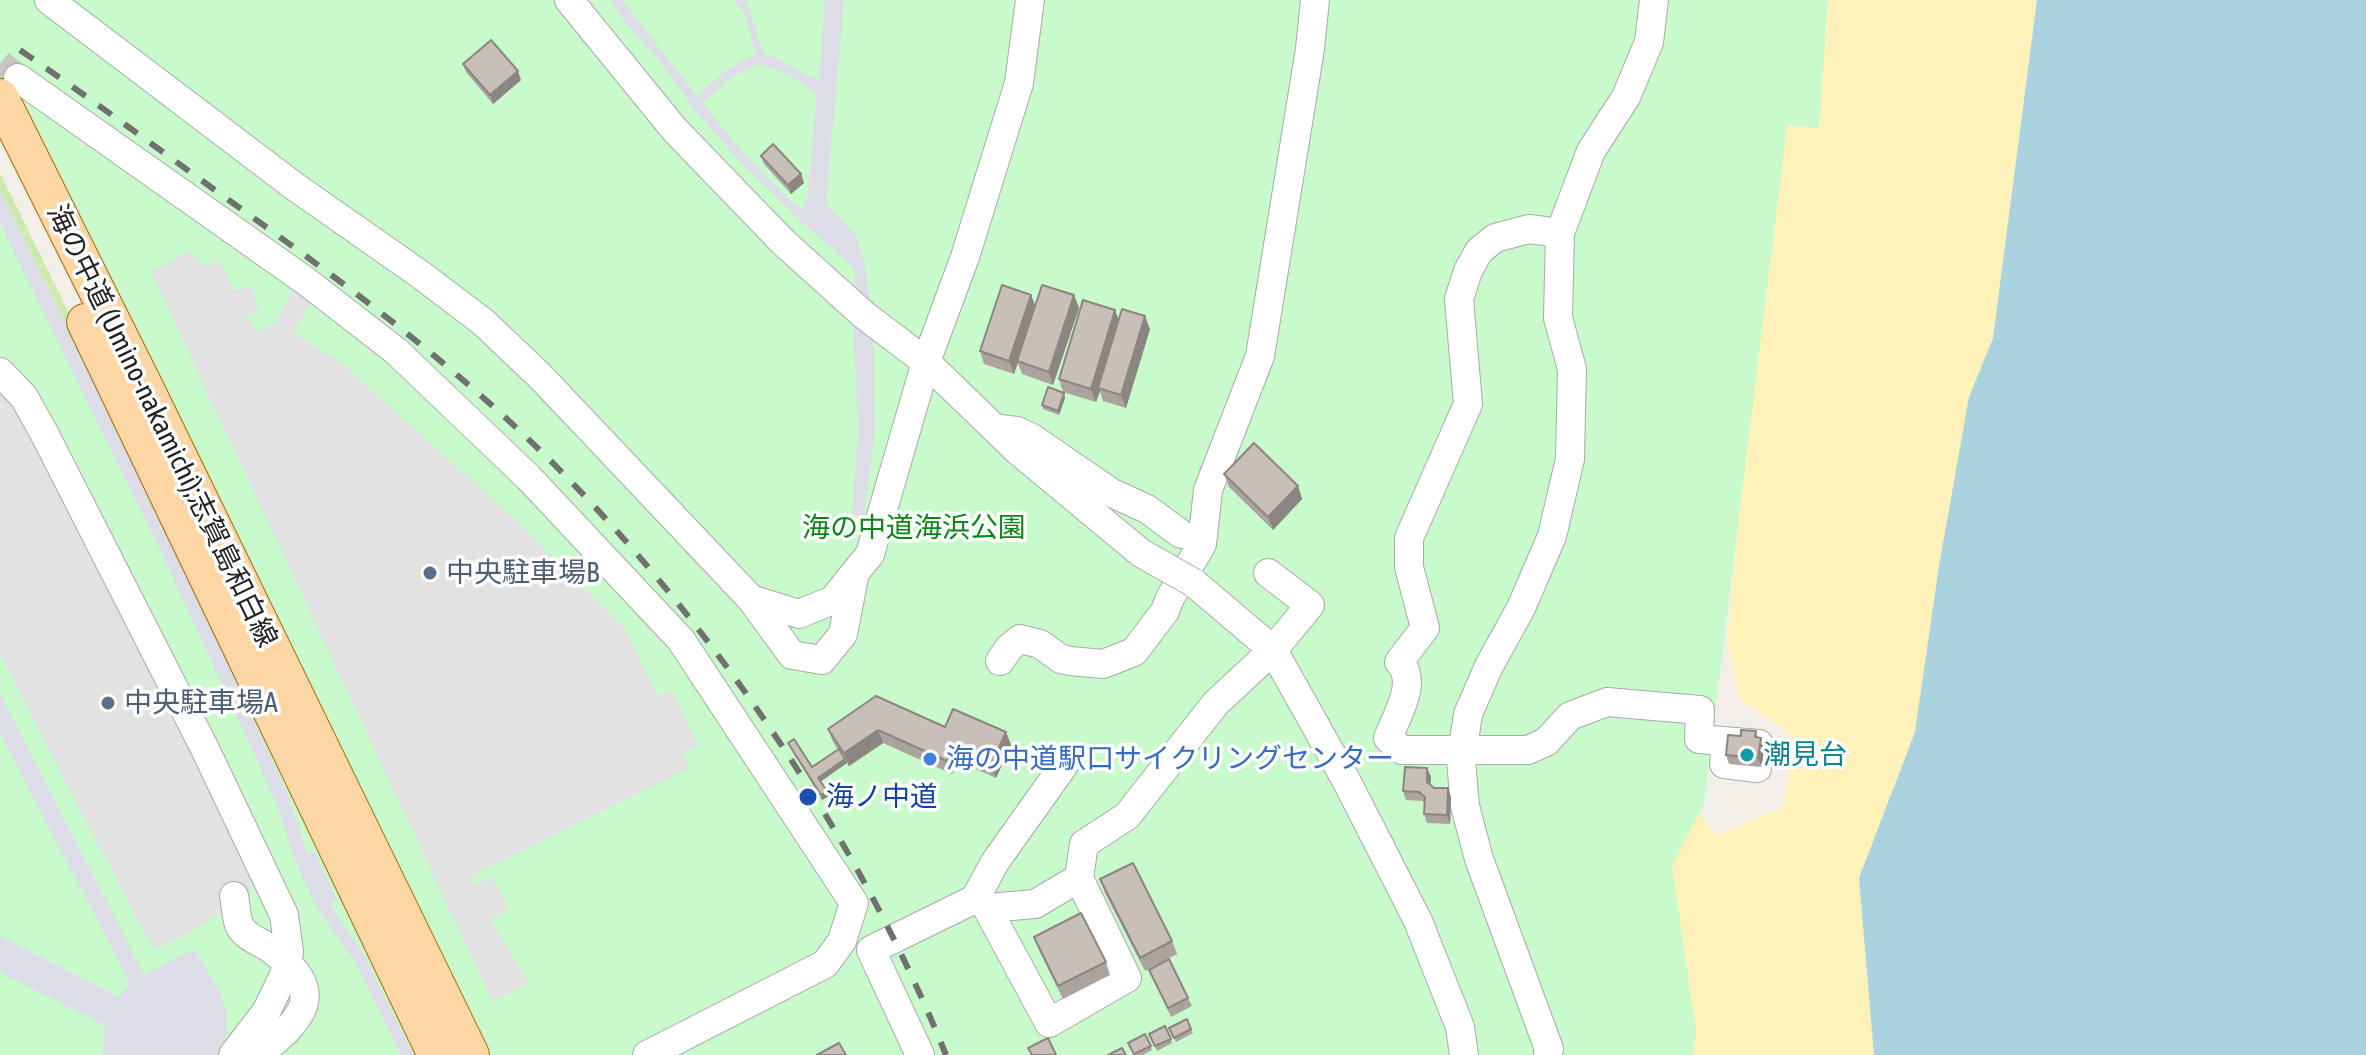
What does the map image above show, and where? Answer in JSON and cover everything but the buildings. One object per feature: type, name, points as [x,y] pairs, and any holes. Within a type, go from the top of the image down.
[{"type":"main road","points":[[9,87],[32,189]]},
{"type":"main road","points":[[0,148],[32,189]]},
{"type":"main road","name":"海の中道 (Umino-nakamichi);志賀島和白線","points":[[32,189],[436,1055]]},
{"type":"main road","name":"海の中道 (Umino-nakamichi);志賀島和白線","points":[[32,189],[151,399],[471,1055]]},
{"type":"lane","points":[[49,0],[294,186],[483,322],[540,376],[751,599],[792,655],[822,660],[843,634],[854,577]]},
{"type":"lane","points":[[569,0],[674,129],[783,242],[864,315],[926,362],[995,429],[1141,553],[1194,583],[1273,650],[1346,780],[1418,921],[1460,1027],[1464,1055]]},
{"type":"lane","points":[[751,599],[799,614],[833,600],[870,554],[926,362],[979,216],[1019,83],[1030,0]]},
{"type":"lane","points":[[1000,661],[1020,639],[1040,644],[1061,659],[1070,661],[1103,664],[1134,652],[1165,611],[1202,544],[1208,490],[1260,356],[1310,49],[1315,0]]},
{"type":"lane","points":[[1548,1055],[1549,1049],[1479,859],[1465,806],[1463,749],[1468,714],[1489,666],[1521,608],[1552,536],[1570,459],[1572,369],[1558,318],[1560,233],[1591,151],[1626,97],[1649,42],[1654,0]]},
{"type":"lane","points":[[9,87],[307,282],[396,351],[529,478],[681,640],[854,903],[842,941],[825,964],[647,1055]]},
{"type":"lane","points":[[1560,233],[1529,229],[1495,238],[1479,251],[1468,271],[1459,299],[1468,404],[1409,538],[1409,567],[1425,628],[1399,662],[1405,668],[1407,687],[1388,738],[1402,750],[1528,750],[1546,742],[1570,716],[1607,702],[1700,710],[1699,739],[1726,742]]},
{"type":"lane","points":[[0,372],[24,397],[44,433],[205,749],[284,915],[289,952],[287,962],[266,1012],[233,1055]]},
{"type":"lane","points":[[995,429],[1017,431],[1032,438],[1112,493],[1147,509],[1181,534]]},
{"type":"lane","points":[[1064,765],[995,862],[981,903],[1049,1023],[1127,978],[1079,878],[1084,844],[1127,816],[1216,703],[1273,650],[1310,605],[1268,573]]},
{"type":"lane","points":[[792,655],[790,633],[799,614]]},
{"type":"lane","points":[[920,1055],[871,950],[981,903],[1035,904],[1079,878]]},
{"type":"lane","points":[[234,896],[239,925],[251,938],[287,962],[303,982],[306,996],[298,1018],[258,1055]]},
{"type":"green space","name":"海の中道海浜公園","points":[[0,0],[1828,0],[1819,128],[1787,125],[1704,803],[1672,866],[1696,1031],[1693,1055],[487,1055],[307,678],[0,61]]},
{"type":"green space","points":[[0,173],[188,554],[181,557],[0,191]]},
{"type":"green space","points":[[0,217],[431,1055],[0,1055]]},
{"type":"sand","points":[[1824,0],[2037,0],[1993,338],[1969,397],[1915,732],[1859,878],[1874,1055],[1688,1055],[1660,872],[1694,807],[1716,835],[1784,807],[1793,736],[1740,699],[1727,641],[1778,113]]},
{"type":"shaded area","points":[[611,0],[622,0],[697,96],[729,68],[756,54],[744,13],[734,0],[744,0],[763,51],[813,79],[819,77],[825,0],[844,0],[826,204],[856,235],[870,301],[855,290],[855,269],[737,158],[695,111],[663,65],[623,20]],"holes":[[[759,64],[790,75],[817,95],[807,199],[802,209],[743,152],[702,103],[734,76]]]},
{"type":"shaded area","points":[[0,191],[181,557],[288,795],[307,853],[314,851],[337,899],[330,904],[364,955],[414,1055],[401,1055],[355,962],[316,906],[293,856],[276,802],[167,565],[0,223]]},
{"type":"shaded area","name":"中央駐車場B","points":[[190,251],[203,266],[220,260],[234,291],[252,286],[259,311],[246,316],[257,332],[276,322],[294,283],[315,296],[293,333],[341,363],[513,518],[625,629],[657,695],[672,690],[698,747],[682,751],[690,768],[471,876],[475,886],[492,876],[508,908],[491,920],[528,983],[493,1003],[151,272]]},
{"type":"shaded area","points":[[853,318],[873,333],[875,431],[864,518],[852,514],[858,432]]},
{"type":"shaded area","name":"中央駐車場A","points":[[0,360],[271,865],[240,901],[157,949],[145,935],[0,654]]},
{"type":"shaded area","points":[[0,694],[144,975],[194,949],[221,994],[227,1018],[225,1045],[220,1055],[103,1055],[104,1025],[0,972],[0,936],[119,997],[130,983],[0,734]]},
{"type":"water","points":[[2037,0],[2366,0],[2366,1055],[1874,1055],[1859,878],[1915,732],[1939,566],[1969,397],[1993,338]]},
{"type":"tunnel","points":[[0,64],[18,78]]},
{"type":"railway","points":[[20,50],[276,234],[412,337],[498,411],[579,490],[689,617],[788,756],[834,829],[875,903],[946,1055]]},
{"type":"place","name":"中央駐車場B","points":[[430,573]]},
{"type":"place","name":"中央駐車場A","points":[[108,703]]},
{"type":"place","name":"潮見台","points":[[1747,755]]},
{"type":"place","name":"海の中道駅口サイクリングセンター","points":[[930,759]]},
{"type":"place","name":"海ノ中道","points":[[808,797]]}]
